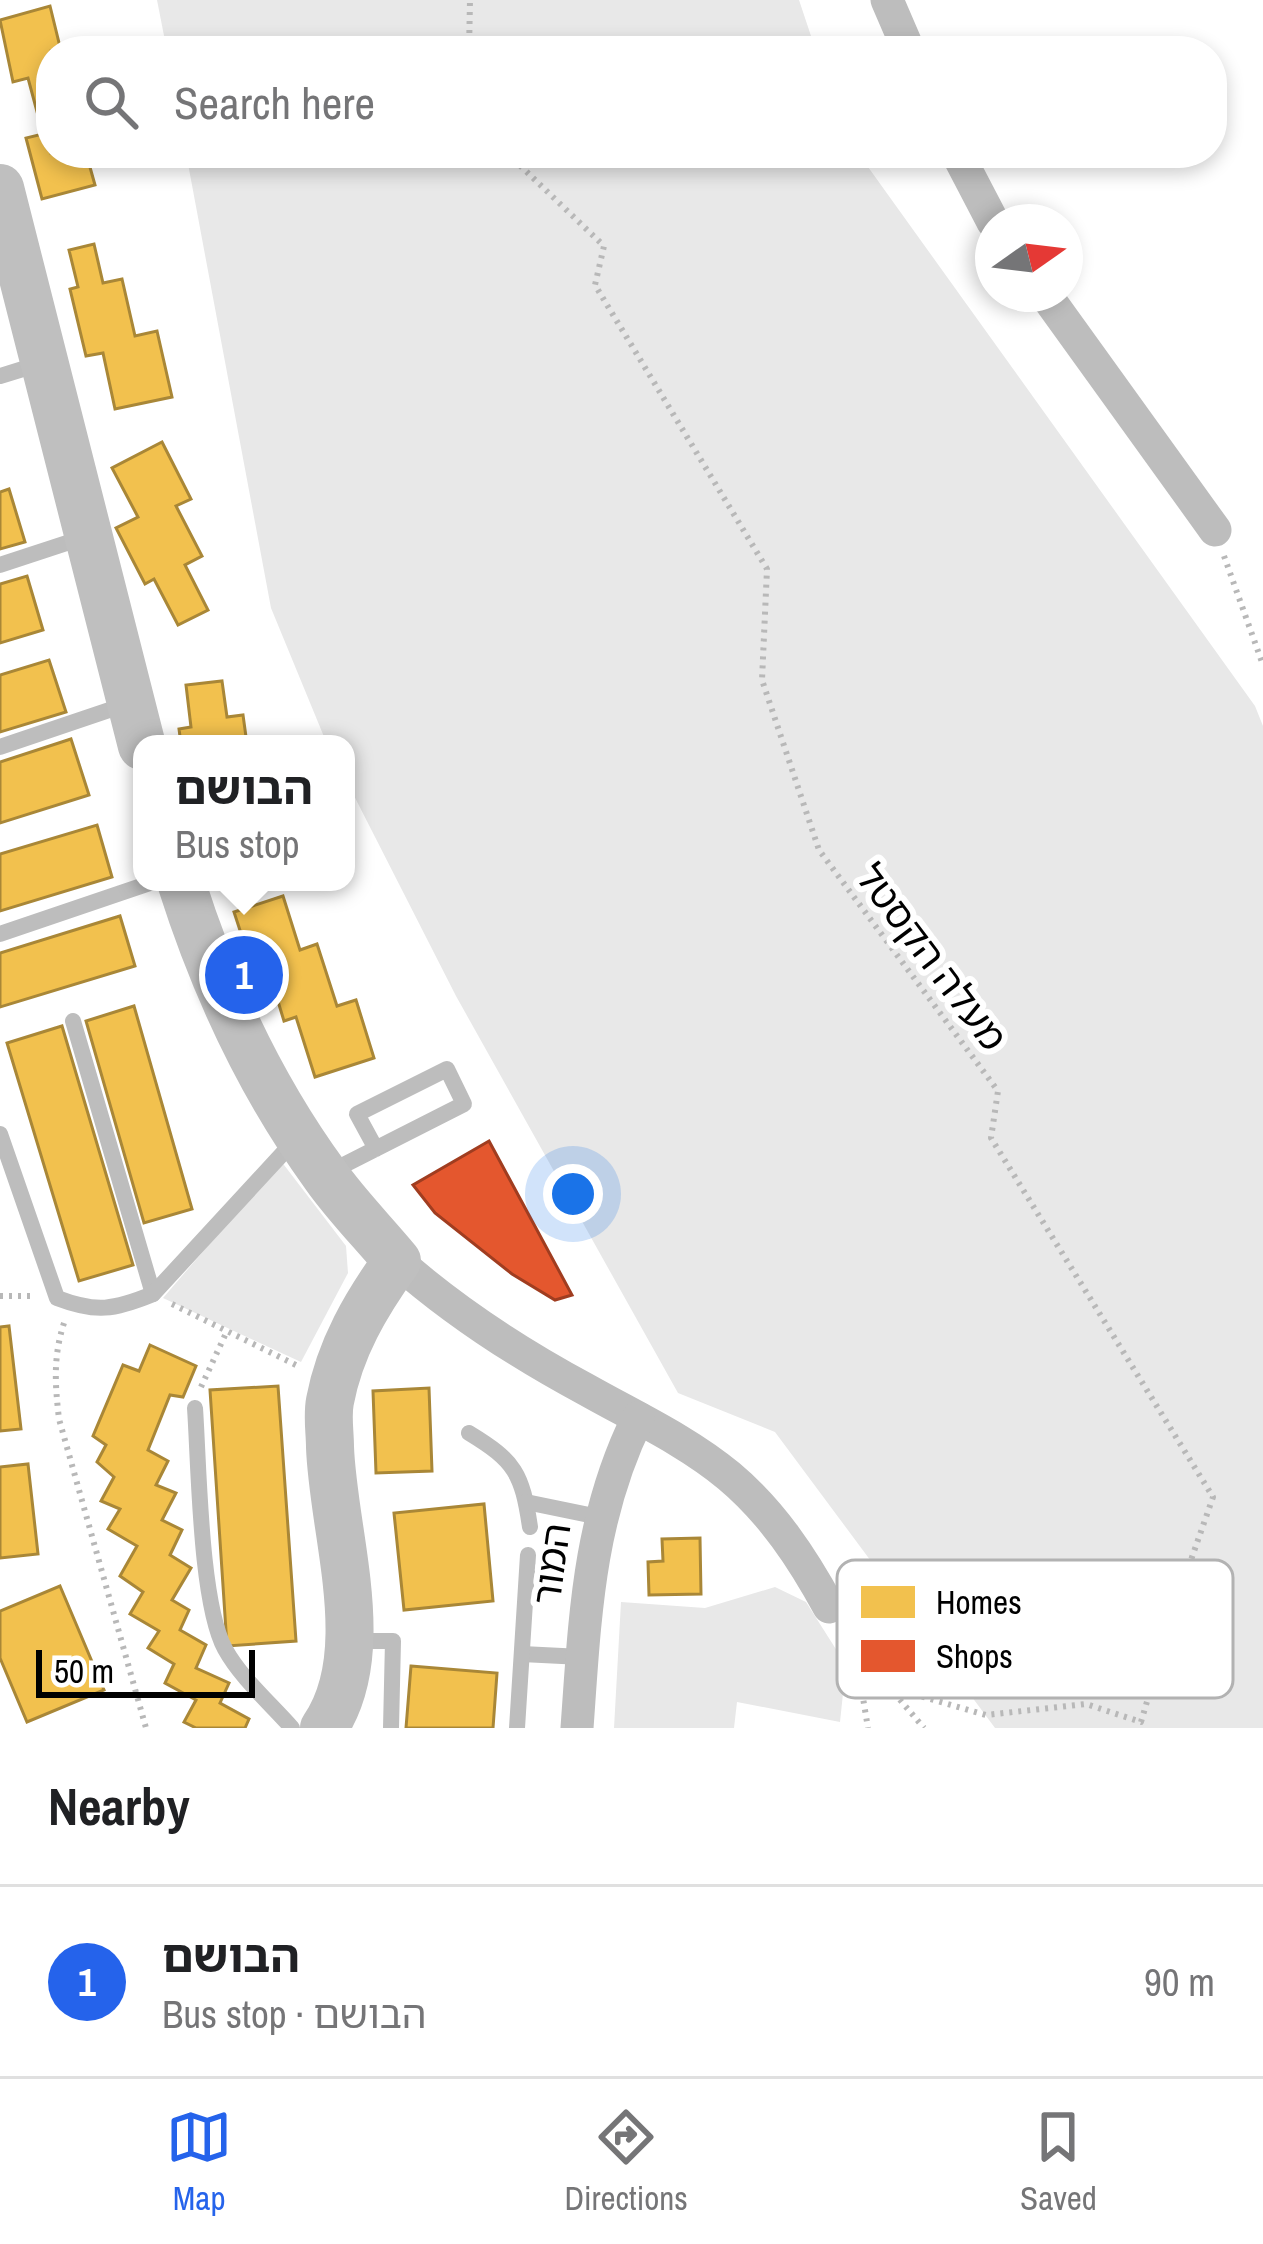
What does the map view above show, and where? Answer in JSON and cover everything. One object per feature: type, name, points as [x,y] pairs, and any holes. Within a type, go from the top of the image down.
[{"type":"street","points":[[887,0],[902,36]]},
{"type":"street","points":[[965,168],[984,204]]},
{"type":"street","points":[[0,188],[22,369],[88,535],[136,725]]},
{"type":"street","points":[[1058,312],[1215,530]]},
{"type":"street","points":[[184,891],[224,1005],[312,1155],[398,1261],[480,1329],[638,1418],[729,1476],[794,1549],[829,1607]]},
{"type":"street","points":[[324,1728],[349,1671],[329,1406],[363,1309],[398,1261]]},
{"type":"street","name":"המור","points":[[577,1728],[587,1590],[599,1517],[615,1465],[638,1418]]},
{"type":"lane","points":[[0,565],[88,535]]},
{"type":"lane","points":[[0,747],[136,725]]},
{"type":"lane","points":[[0,934],[133,889]]},
{"type":"lane","points":[[73,1021],[153,1294]]},
{"type":"lane","points":[[0,1134],[64,1300],[88,1310],[123,1306],[153,1294],[312,1155],[376,1149],[464,1104],[447,1069],[357,1114],[376,1149]]},
{"type":"lane","points":[[195,1408],[212,1615],[238,1669],[292,1728]]},
{"type":"lane","points":[[469,1432],[513,1464],[530,1527]]},
{"type":"lane","points":[[526,1502],[599,1517]]},
{"type":"lane","points":[[517,1728],[528,1555]]},
{"type":"lane","points":[[349,1641],[393,1641],[391,1728]]},
{"type":"lane","points":[[521,1654],[582,1657]]},
{"type":"path","points":[[469,36],[470,0]]},
{"type":"path","name":"מעלה הקסטל","points":[[523,168],[604,246],[596,285],[766,568],[762,680],[819,850],[998,1091],[991,1138],[1214,1497],[1191,1560]]},
{"type":"path","points":[[1215,530],[1263,664]]},
{"type":"path","points":[[153,1294],[334,1384]]},
{"type":"path","points":[[0,1296],[64,1300],[56,1350],[59,1419],[146,1728]]},
{"type":"path","points":[[195,1408],[207,1368],[226,1330]]},
{"type":"path","points":[[829,1607],[837,1626]]},
{"type":"path","points":[[863,1698],[868,1728]]},
{"type":"path","name":"מעלה הקסטל","points":[[899,1698],[923,1728]]},
{"type":"path","name":"מעלה הקסטל","points":[[928,1698],[986,1715],[1086,1704],[1141,1722],[1148,1698]]},
{"type":"shaded area","points":[[157,0],[799,0],[811,36],[164,36]]},
{"type":"shaded area","points":[[189,168],[869,168],[1255,706],[1263,726],[1263,1728],[995,1728],[973,1698],[1233,1698],[1233,1560],[870,1560],[775,1432],[678,1393],[456,996],[355,798],[355,735],[323,735],[271,608]]},
{"type":"shaded area","points":[[281,1161],[346,1246],[348,1273],[301,1362],[163,1298]]},
{"type":"shaded area","points":[[775,1587],[806,1602],[837,1651],[840,1722],[737,1702],[734,1728],[614,1728],[621,1602],[705,1608]]},
{"type":"building: Homes","points":[[50,6],[57,36],[36,36],[36,108],[28,78],[13,82],[0,20]]},
{"type":"building: Homes","points":[[36,136],[36,168],[90,168],[95,185],[42,199],[26,138]]},
{"type":"building: Homes","points":[[94,244],[103,283],[122,279],[135,336],[157,331],[172,397],[115,409],[103,353],[86,356],[70,289],[78,287],[69,250]]},
{"type":"building: Homes","points":[[162,442],[191,499],[176,506],[202,556],[185,565],[208,610],[178,625],[154,579],[145,584],[116,528],[138,517],[112,468]]},
{"type":"building: Homes","points":[[9,489],[25,542],[0,549],[0,492]]},
{"type":"building: Homes","points":[[27,576],[43,630],[0,643],[0,584]]},
{"type":"building: Homes","points":[[49,660],[66,712],[0,732],[0,675]]},
{"type":"building: Homes","points":[[222,681],[227,717],[243,715],[246,735],[180,735],[179,729],[191,727],[186,685]]},
{"type":"building: Homes","points":[[71,739],[89,795],[0,823],[0,762]]},
{"type":"building: Homes","points":[[97,825],[112,877],[0,911],[0,854]]},
{"type":"building: Homes","points":[[283,896],[300,950],[317,944],[337,1006],[356,1000],[374,1058],[315,1077],[296,1017],[284,1021],[266,962],[252,967],[234,912]]},
{"type":"building: Homes","points":[[120,916],[135,966],[0,1007],[0,953]]},
{"type":"building: Homes","points":[[134,1006],[192,1209],[144,1223],[86,1021]]},
{"type":"building: Homes","points":[[62,1026],[133,1265],[79,1281],[7,1043]]},
{"type":"building: Homes","points":[[9,1326],[21,1429],[0,1431],[0,1327]]},
{"type":"building: Homes","points":[[150,1345],[196,1366],[183,1397],[170,1395],[148,1450],[168,1461],[156,1485],[176,1493],[162,1520],[182,1530],[170,1555],[191,1568],[172,1600],[189,1610],[180,1630],[206,1645],[196,1668],[229,1683],[220,1703],[249,1719],[245,1728],[196,1728],[184,1722],[196,1700],[165,1683],[174,1664],[148,1648],[159,1631],[130,1614],[143,1592],[120,1576],[137,1546],[108,1529],[120,1509],[101,1501],[114,1477],[97,1462],[106,1445],[93,1436],[123,1365],[139,1371]]},
{"type":"building: Homes","points":[[278,1386],[296,1641],[227,1646],[210,1390]]},
{"type":"building: Homes","points":[[429,1388],[432,1471],[376,1473],[373,1391]]},
{"type":"building: Homes","points":[[28,1464],[38,1554],[0,1558],[0,1467]]},
{"type":"building: Homes","points":[[484,1504],[493,1601],[404,1610],[394,1513]]},
{"type":"building: Homes","points":[[700,1538],[701,1594],[649,1595],[648,1562],[663,1561],[662,1539]]},
{"type":"building: Homes","points":[[60,1586],[104,1690],[27,1722],[0,1658],[0,1611]]},
{"type":"building: Homes","points":[[411,1666],[497,1673],[493,1728],[406,1728]]},
{"type":"building: Shops","points":[[489,1141],[572,1295],[555,1300],[512,1274],[435,1213],[413,1185]]},
{"type":"place","name":"הבושם","points":[[244,975]]}]
